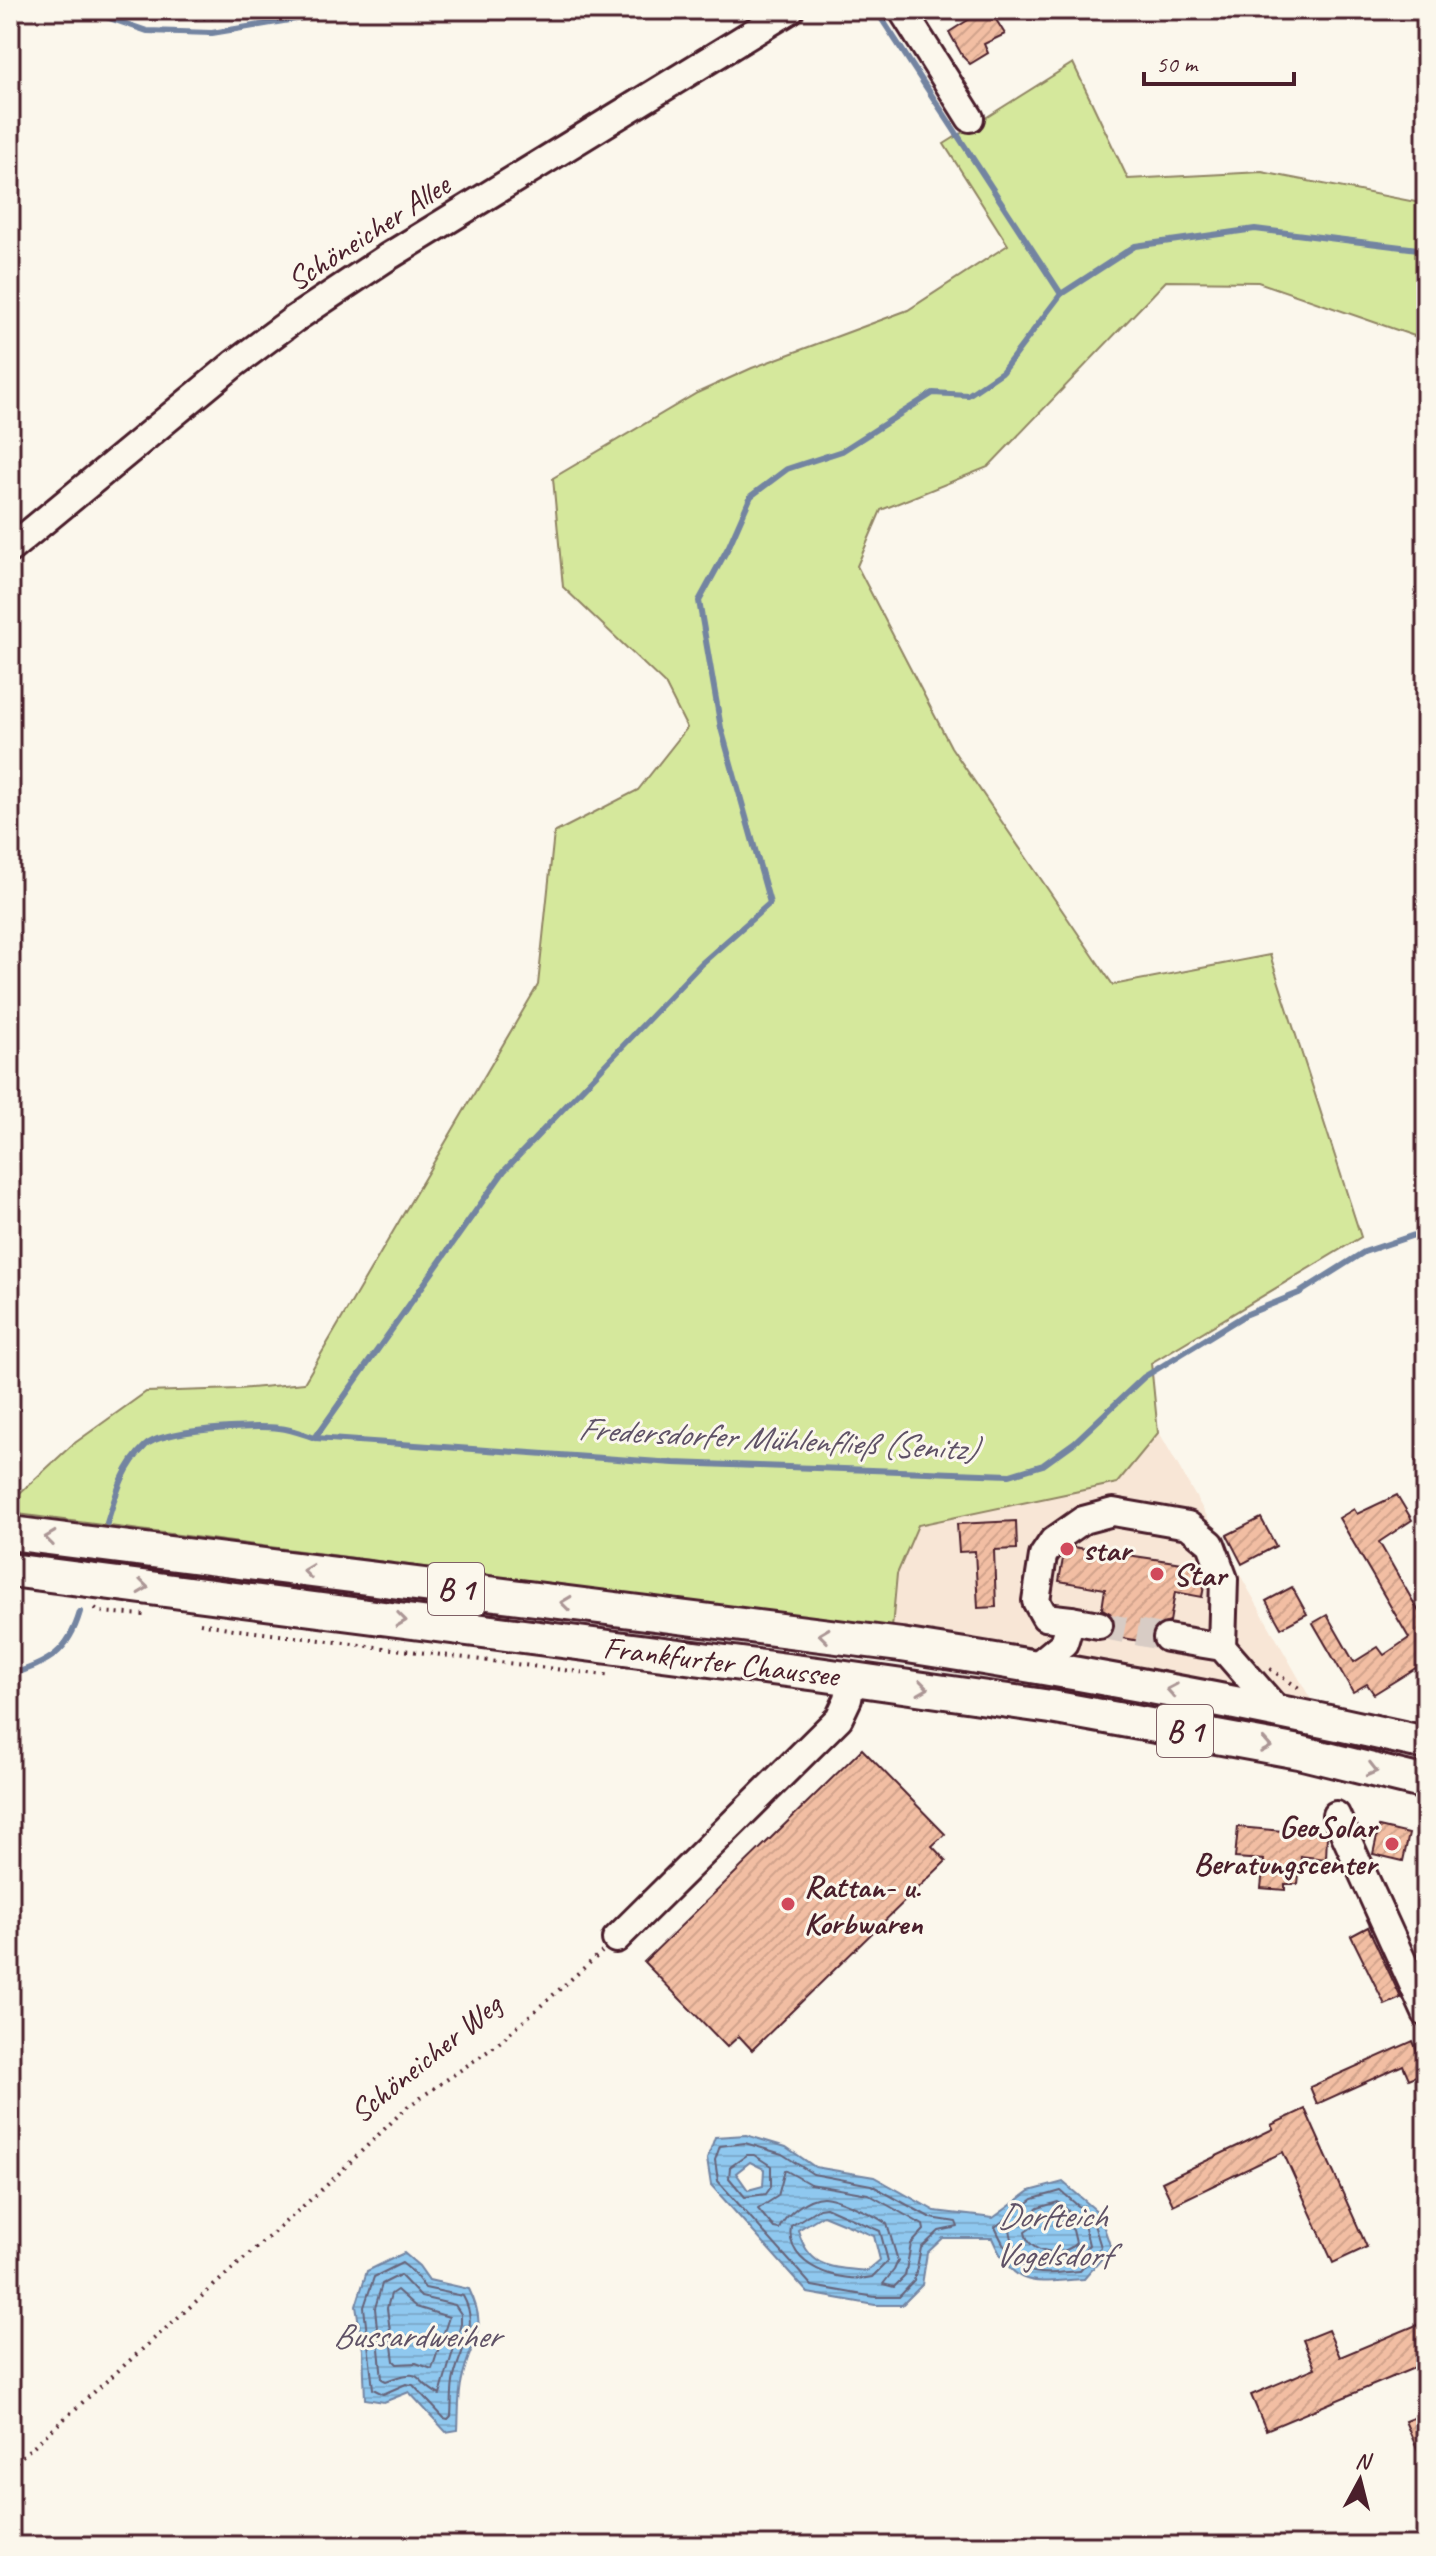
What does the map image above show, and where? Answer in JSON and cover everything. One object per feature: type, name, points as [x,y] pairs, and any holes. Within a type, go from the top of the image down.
[{"type":"main road","name":"Frankfurter Chaussee","points":[[10,1533],[901,1645],[1276,1709],[1426,1743]]},
{"type":"main road","name":"Frankfurter Chaussee","points":[[10,1570],[852,1678],[1051,1707],[1299,1752],[1426,1783]]},
{"type":"street","name":"Schöneicher Allee","points":[[10,549],[234,364],[293,320],[400,250],[790,10]]},
{"type":"street","points":[[902,10],[970,118]]},
{"type":"street","points":[[1099,1625],[1045,1617],[1036,1601],[1043,1556],[1053,1541],[1083,1520],[1113,1512],[1188,1525],[1211,1544],[1224,1579],[1222,1647]]},
{"type":"street","points":[[1036,1666],[1064,1643],[1071,1620]]},
{"type":"street","points":[[1167,1638],[1222,1647],[1276,1709]]},
{"type":"street","points":[[616,1939],[839,1718],[848,1699],[852,1678]]},
{"type":"street","points":[[1336,1815],[1426,2013]]},
{"type":"path","points":[[140,10],[183,20],[280,10]]},
{"type":"path","points":[[85,1605],[100,1612],[144,1615]]},
{"type":"path","points":[[187,1620],[269,1634],[619,1676]]},
{"type":"path","name":"Schöneicher Weg","points":[[10,2467],[328,2184],[407,2107],[494,2047],[616,1939]]},
{"type":"shaded area","name":"star","points":[[1159,1432],[1314,1705],[892,1628],[897,1574],[918,1525],[1116,1483]]},
{"type":"green space","points":[[1073,63],[1128,179],[1262,172],[1426,204],[1426,340],[1258,282],[1166,281],[988,467],[881,510],[857,566],[951,747],[1113,985],[1270,955],[1361,1237],[1151,1363],[1158,1433],[1117,1483],[918,1525],[897,1574],[892,1628],[10,1513],[10,1502],[72,1445],[146,1392],[304,1383],[538,985],[554,833],[638,790],[687,728],[665,684],[563,587],[553,478],[697,393],[752,368],[908,310],[1008,245],[944,144]]},
{"type":"water","name":"Dorfteich Vogelsdorf","points":[[746,2135],[786,2147],[815,2167],[874,2177],[935,2211],[993,2218],[1030,2191],[1063,2182],[1099,2213],[1111,2248],[1084,2279],[1039,2281],[1028,2280],[1009,2267],[992,2238],[943,2238],[927,2253],[922,2285],[902,2305],[875,2305],[808,2293],[711,2185],[707,2159],[715,2137]],"holes":[[[750,2162],[764,2169],[763,2186],[748,2190],[736,2173]],[[823,2215],[874,2236],[880,2260],[867,2271],[832,2267],[815,2259],[808,2252],[798,2230]]]},
{"type":"water","name":"Bussardweiher","points":[[404,2253],[429,2280],[469,2289],[475,2304],[477,2335],[461,2385],[458,2430],[446,2432],[409,2392],[384,2402],[365,2399],[363,2350],[356,2306],[367,2271]]},
{"type":"building","points":[[984,10],[990,10],[1005,34],[984,44],[988,53],[970,64],[949,32]]},
{"type":"building","points":[[1397,1495],[1412,1520],[1379,1542],[1426,1624],[1426,1667],[1424,1663],[1374,1694],[1367,1684],[1353,1692],[1313,1623],[1327,1615],[1354,1662],[1378,1647],[1384,1655],[1409,1638],[1339,1518],[1354,1509],[1357,1514]]},
{"type":"building","points":[[1261,1518],[1276,1546],[1242,1564],[1227,1535]]},
{"type":"building","points":[[1016,1521],[1017,1549],[994,1550],[996,1607],[978,1608],[975,1551],[959,1552],[957,1524]]},
{"type":"building","points":[[1073,1547],[1202,1566],[1206,1576],[1202,1597],[1175,1592],[1170,1622],[1155,1627],[1151,1635],[1152,1643],[1110,1636],[1115,1629],[1110,1613],[1102,1609],[1105,1589],[1059,1581],[1064,1553]]},
{"type":"building","points":[[1292,1587],[1307,1614],[1281,1628],[1266,1601]]},
{"type":"building","name":"Rattan- u. Korbwaren","points":[[862,1749],[945,1834],[932,1846],[946,1861],[752,2050],[739,2036],[727,2047],[644,1962]]},
{"type":"building","points":[[1238,1827],[1327,1835],[1326,1859],[1301,1856],[1298,1884],[1285,1884],[1285,1890],[1261,1888],[1264,1860],[1235,1858]]},
{"type":"building","name":"GeoSolar Beratungscenter","points":[[1379,1827],[1409,1834],[1403,1861],[1373,1854]]},
{"type":"building","points":[[1368,1927],[1401,1998],[1385,2005],[1351,1936]]},
{"type":"building","points":[[1413,2041],[1426,2072],[1409,2079],[1403,2065],[1317,2104],[1310,2087]]},
{"type":"building","points":[[1305,2109],[1367,2247],[1333,2263],[1283,2152],[1173,2205],[1162,2182],[1273,2129],[1271,2125]]},
{"type":"building","points":[[1426,2321],[1426,2363],[1266,2430],[1251,2395],[1315,2368],[1303,2340],[1328,2330],[1340,2357]]},
{"type":"building","points":[[1426,2413],[1426,2470],[1405,2421]]},
{"type":"waterway","points":[[86,10],[147,31],[212,33],[349,10]]},
{"type":"waterway","points":[[876,10],[1061,294]]},
{"type":"waterway","points":[[315,1438],[504,1171],[701,964],[770,903],[721,728],[699,601],[729,546],[751,496],[787,469],[842,451],[933,393],[968,395],[1002,372],[1061,294],[1135,246],[1255,229],[1426,250]]},
{"type":"waterway","name":"Fredersdorfer Mühlenfließ (Senitz)","points":[[107,1523],[126,1472],[145,1446],[155,1440],[188,1432],[230,1428],[279,1428],[315,1438],[674,1463],[1010,1475],[1043,1465],[1075,1442],[1144,1377],[1245,1315],[1299,1293],[1364,1252],[1426,1231]]},
{"type":"waterway","name":"Fredersdorfer Mühlenfließ (Senitz)","points":[[10,1675],[46,1660],[63,1647],[80,1612]]},
{"type":"tunnel","points":[[1099,1625],[1167,1638]]},
{"type":"place","name":"star","points":[[1067,1549]]},
{"type":"place","name":"Star","points":[[1157,1574]]},
{"type":"place","name":"GeoSolar Beratungscenter","points":[[1392,1844]]},
{"type":"place","name":"Rattan- u. Korbwaren","points":[[788,1904]]}]
